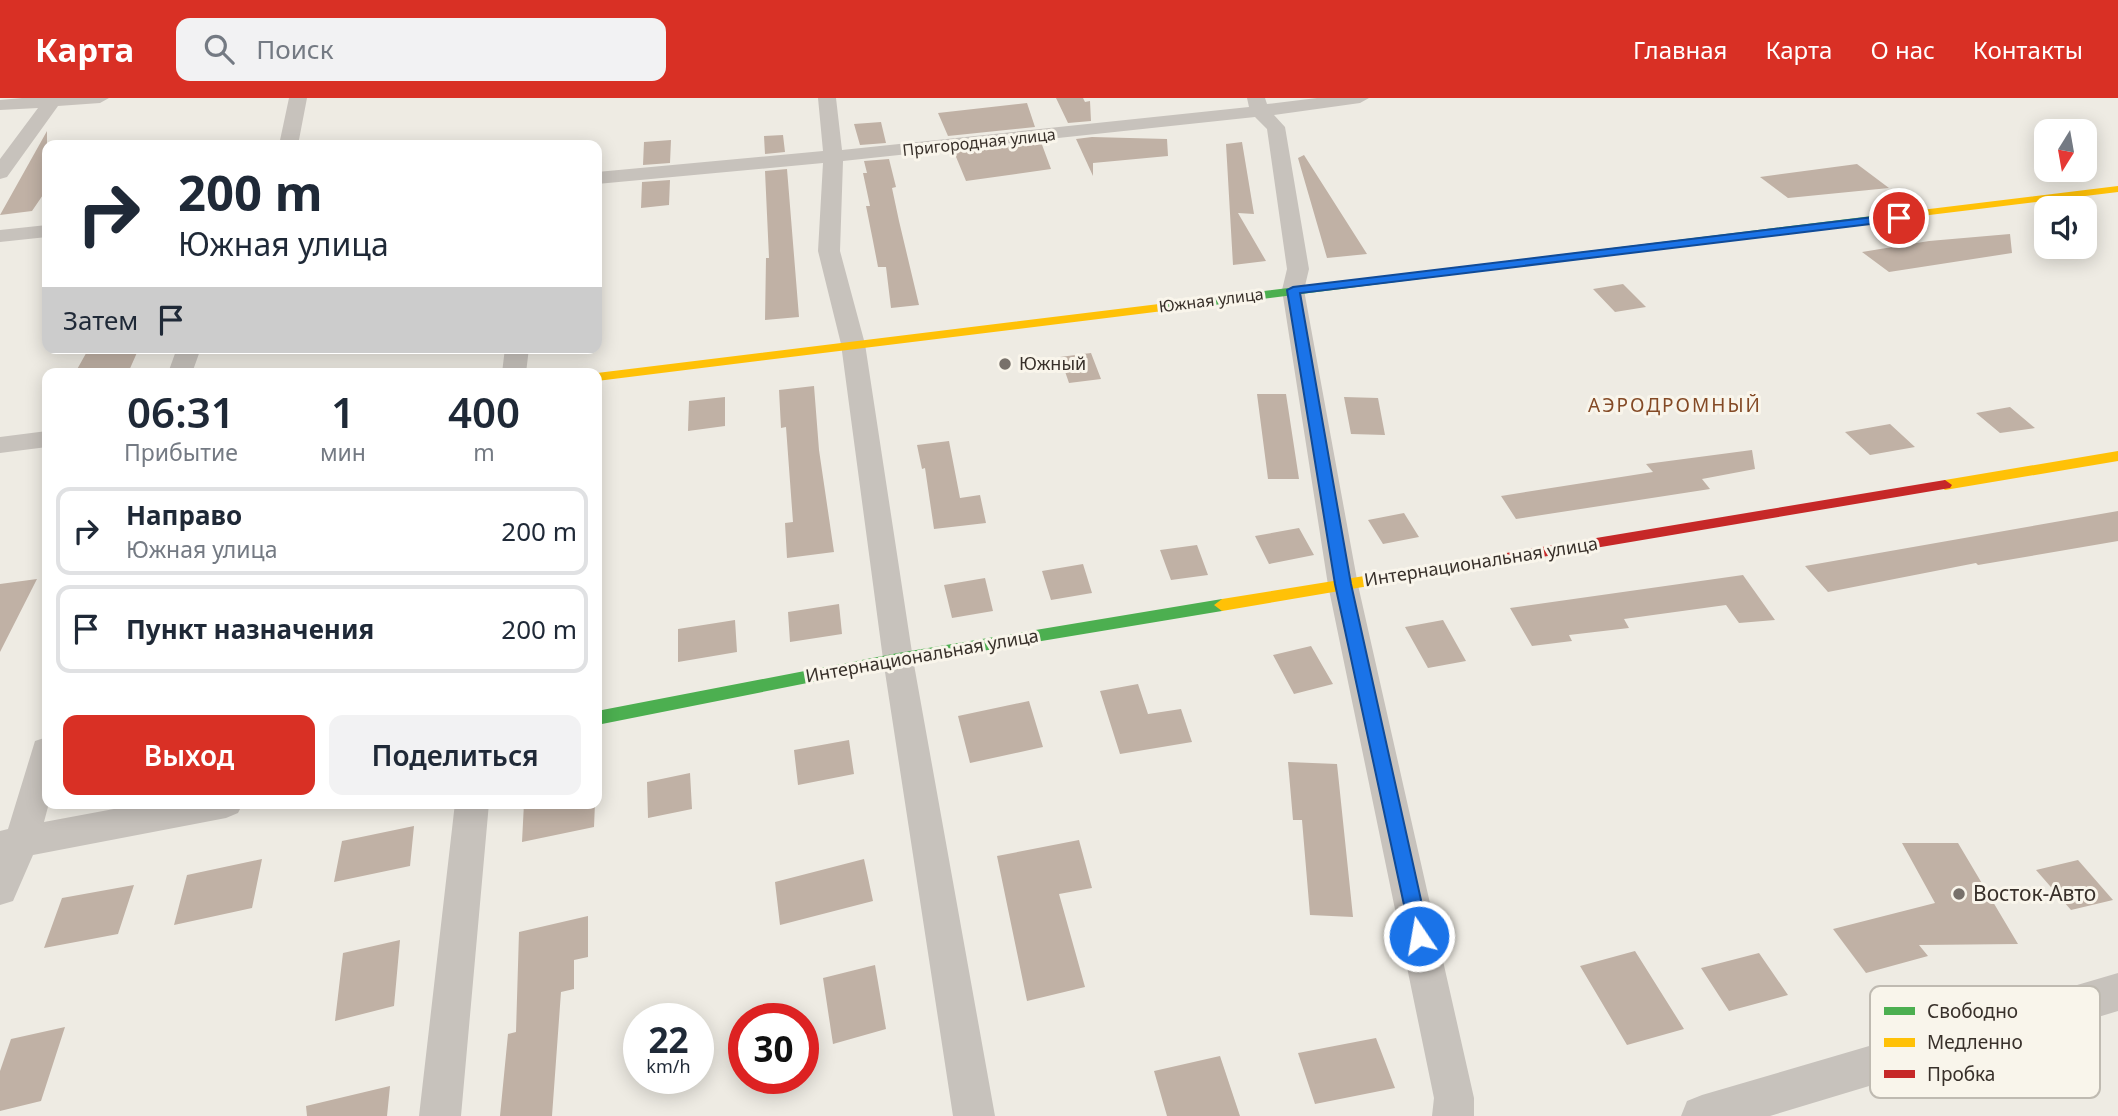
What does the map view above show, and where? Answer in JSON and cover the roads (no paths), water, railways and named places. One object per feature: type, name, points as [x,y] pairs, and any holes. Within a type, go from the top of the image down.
[{"type":"street","points":[[0,105],[100,98]]},
{"type":"street","points":[[290,140],[298,98]]},
{"type":"street","points":[[827,98],[833,157],[829,251],[853,344],[898,659],[974,1116]]},
{"type":"street","name":"Пригородная улица","points":[[602,178],[833,157],[1258,105],[1360,98]]},
{"type":"street","points":[[0,173],[52,102]]},
{"type":"street","points":[[1258,105],[1276,127],[1298,269],[1293,290],[1343,584],[1454,1098],[1454,1116]]},
{"type":"street","name":"Южная улица","points":[[602,376],[2118,189]]},
{"type":"street","points":[[0,236],[42,232]]},
{"type":"street","points":[[0,445],[42,440]]},
{"type":"street","name":"Интернациональная улица","points":[[602,717],[898,659],[2118,456]]},
{"type":"street","points":[[0,889],[10,845],[42,764]]},
{"type":"street","points":[[10,845],[195,809]]},
{"type":"street","points":[[440,1116],[471,809]]},
{"type":"street","points":[[2100,997],[2118,992]]},
{"type":"street","points":[[1702,1116],[1870,1066]]},
{"type":"place","name":"Южный","points":[[1005,364]]},
{"type":"place","name":"Восток-Авто","points":[[1959,894]]},
{"type":"district","name":"АЭРОДРОМНЫЙ","points":[[1675,405]]}]
